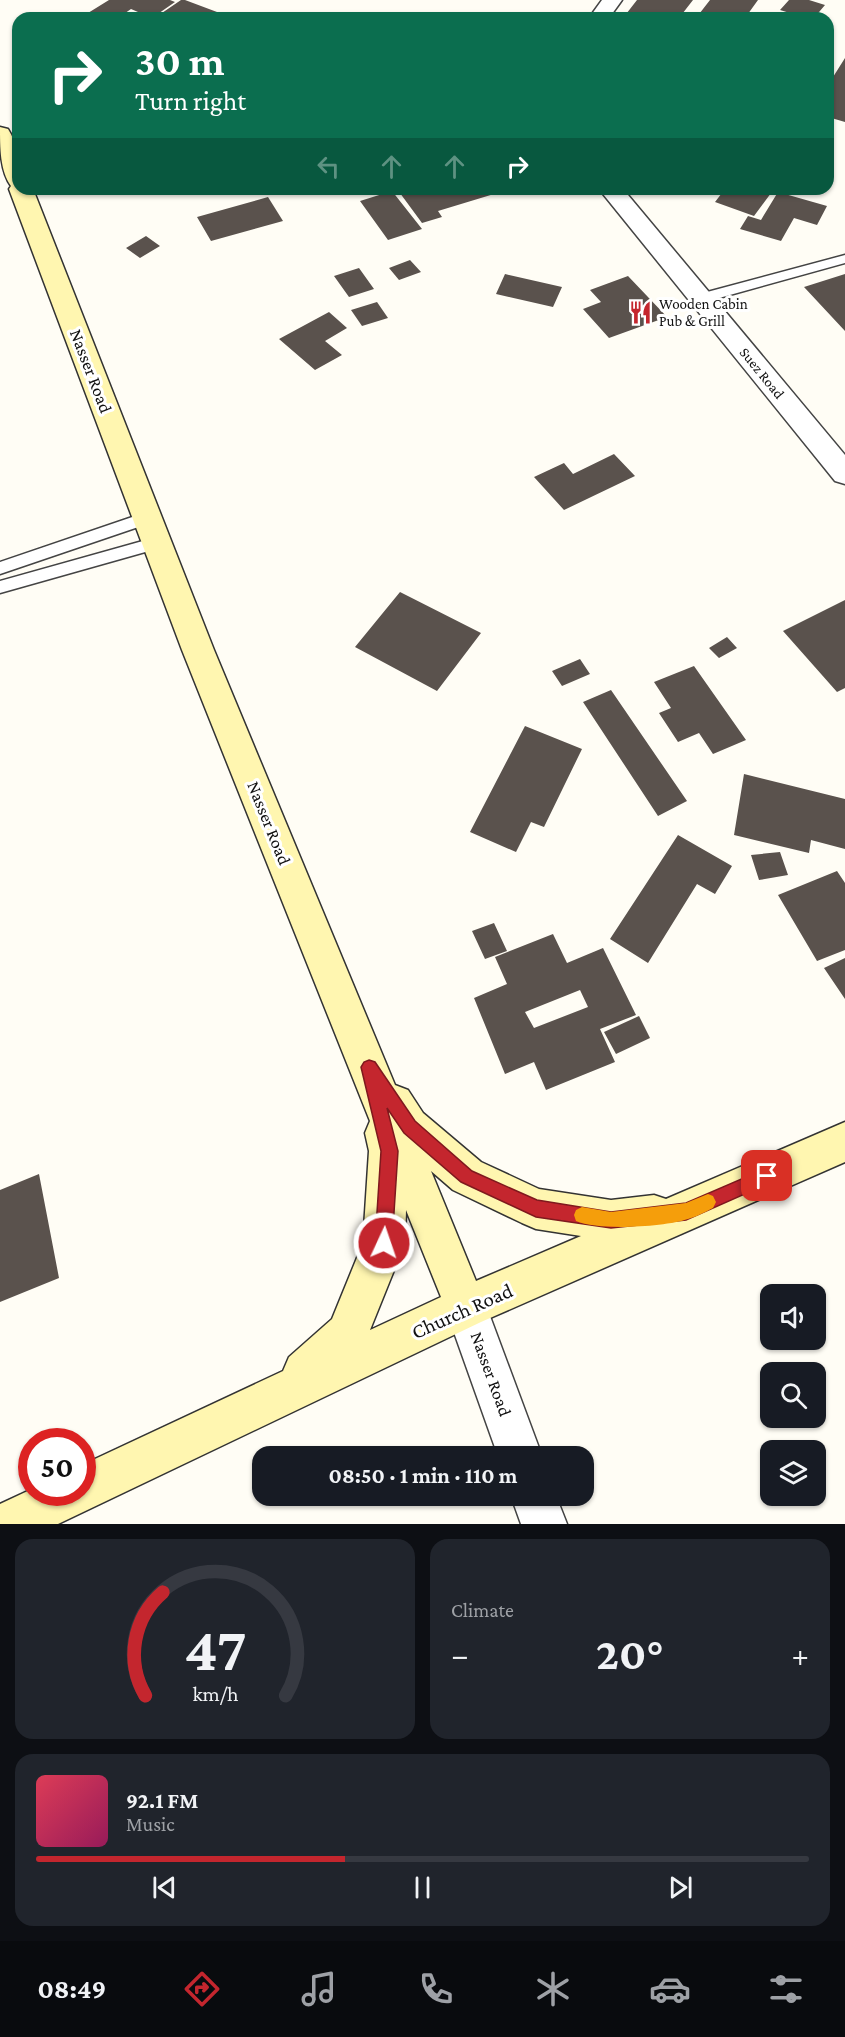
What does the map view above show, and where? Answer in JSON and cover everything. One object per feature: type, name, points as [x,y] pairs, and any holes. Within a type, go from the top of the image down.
[{"type":"main road","points":[[0,134],[12,165]]},
{"type":"main road","name":"Nasser Road","points":[[23,195],[198,650],[466,1307]]},
{"type":"main road","points":[[369,1067],[410,1127],[467,1176],[536,1209],[611,1220],[686,1212]]},
{"type":"main road","points":[[276,1397],[347,1334],[384,1243],[389,1151],[369,1067]]},
{"type":"main road","name":"Church Road","points":[[96,1482],[466,1307],[845,1142]]},
{"type":"main road","points":[[9,1524],[46,1506]]},
{"type":"street","name":"Suez Road","points":[[616,195],[845,474]]},
{"type":"street","name":"Nasser Road","points":[[466,1307],[516,1446]]},
{"type":"street","points":[[538,1506],[544,1524]]},
{"type":"lane","points":[[701,298],[845,259]]},
{"type":"lane","points":[[0,568],[152,530]]},
{"type":"lane","points":[[0,587],[152,530]]},
{"type":"building","points":[[109,0],[170,0],[175,2],[161,12],[138,12],[131,9],[127,12],[90,12]]},
{"type":"building","points":[[181,0],[185,0],[217,12],[163,12]]},
{"type":"building","points":[[637,0],[693,0],[684,12],[628,12]]},
{"type":"building","points":[[710,0],[758,0],[749,12],[701,12]]},
{"type":"building","points":[[789,0],[809,0],[825,5],[819,12],[780,10]]},
{"type":"building","points":[[845,58],[845,122],[834,119],[834,75]]},
{"type":"building","points":[[379,195],[395,195],[422,229],[388,240],[360,201]]},
{"type":"building","points":[[401,195],[491,195],[438,211],[442,217],[422,223]]},
{"type":"building","points":[[720,195],[770,195],[754,216],[715,202]]},
{"type":"building","points":[[776,195],[788,195],[827,206],[817,225],[794,218],[781,241],[740,229],[748,216],[761,220]]},
{"type":"building","points":[[268,197],[283,221],[211,241],[197,217]]},
{"type":"building","points":[[146,236],[160,246],[140,258],[126,248]]},
{"type":"building","points":[[410,260],[421,272],[399,280],[389,268]]},
{"type":"building","points":[[359,268],[374,289],[349,297],[334,276]]},
{"type":"building","points":[[505,274],[562,287],[553,307],[496,294]]},
{"type":"building","points":[[845,274],[845,331],[804,287]]},
{"type":"building","points":[[628,276],[667,317],[609,338],[583,309],[601,302],[590,290]]},
{"type":"building","points":[[377,302],[388,318],[362,326],[351,310]]},
{"type":"building","points":[[329,312],[347,328],[325,341],[342,355],[315,370],[279,339]]},
{"type":"building","points":[[614,454],[635,476],[564,510],[534,477],[564,463],[573,474]]},
{"type":"building","points":[[400,592],[481,633],[437,691],[355,647]]},
{"type":"building","points":[[845,600],[845,688],[837,692],[783,631]]},
{"type":"building","points":[[727,637],[737,648],[719,658],[709,648]]},
{"type":"building","points":[[580,659],[590,674],[562,686],[552,671]]},
{"type":"building","points":[[694,666],[746,740],[713,754],[699,733],[678,742],[659,713],[671,708],[654,682]]},
{"type":"building","points":[[611,690],[687,801],[658,816],[583,702]]},
{"type":"building","points":[[525,726],[582,749],[544,827],[531,822],[516,852],[470,832]]},
{"type":"building","points":[[744,774],[845,799],[845,849],[811,840],[809,853],[734,835]]},
{"type":"building","points":[[678,835],[732,866],[715,894],[697,884],[648,963],[610,939]]},
{"type":"building","points":[[780,852],[788,875],[759,880],[751,855]]},
{"type":"building","points":[[837,871],[845,883],[845,950],[817,961],[778,895]]},
{"type":"building","points":[[494,923],[507,951],[485,959],[472,931]]},
{"type":"building","points":[[553,934],[567,963],[603,948],[636,1015],[600,1029],[615,1062],[546,1090],[534,1062],[505,1074],[474,998],[507,984],[495,957]],"holes":[[[580,990],[588,1007],[534,1028],[525,1012]]]},
{"type":"building","points":[[845,958],[845,999],[824,968]]},
{"type":"building","points":[[639,1016],[650,1038],[616,1054],[604,1032]]},
{"type":"building","points":[[39,1174],[59,1278],[0,1302],[0,1190]]},
{"type":"slow traffic","points":[[582,1215],[611,1220],[686,1212],[708,1202]]},
{"type":"place","name":"Wooden Cabin Pub & Grill","points":[[641,313]]},
{"type":"route","points":[[384,1243],[389,1151],[369,1067],[410,1127],[467,1176],[536,1209],[611,1220],[686,1212],[767,1176]]}]
